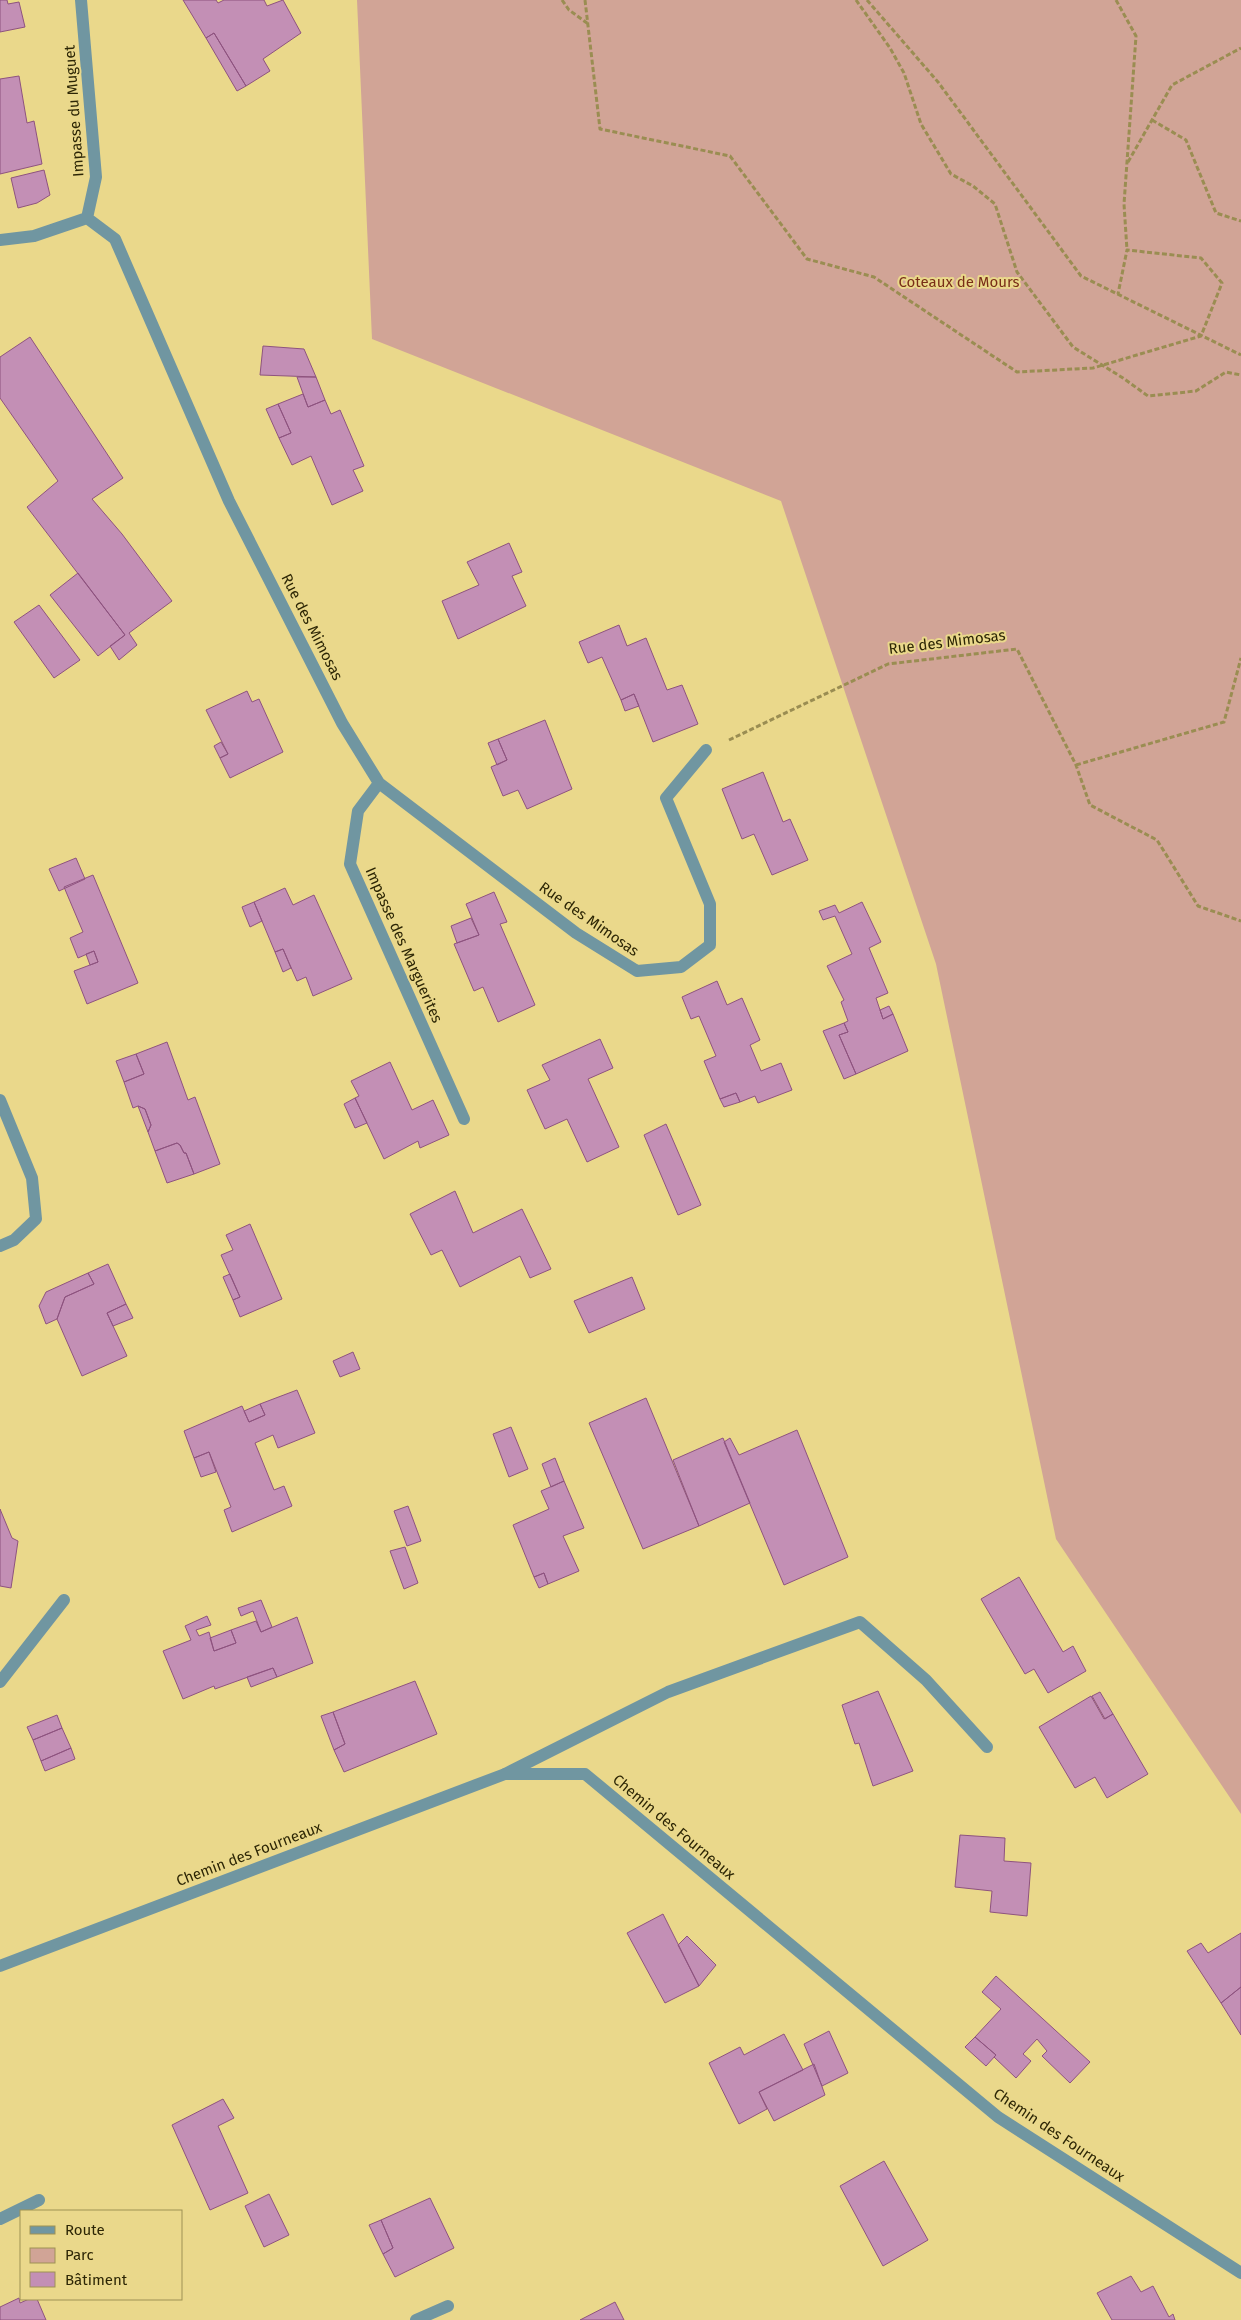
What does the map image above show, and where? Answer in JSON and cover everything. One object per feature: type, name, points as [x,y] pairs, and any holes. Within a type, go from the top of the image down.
[{"type":"street","name":"Impasse du Muguet","points":[[81,0],[96,177],[86,218]]},
{"type":"street","points":[[0,240],[34,236],[86,218]]},
{"type":"street","name":"Rue des Mimosas","points":[[86,218],[115,239],[229,501],[342,723],[379,783],[576,933],[637,971],[681,966],[710,945],[710,904],[666,798],[706,750]]},
{"type":"street","name":"Impasse des Marguerites","points":[[379,783],[358,811],[350,864],[464,1119]]},
{"type":"street","points":[[0,1100],[32,1178],[36,1219],[14,1240],[0,1246]]},
{"type":"street","points":[[0,1682],[64,1600]]},
{"type":"street","points":[[505,1774],[668,1692],[860,1622],[926,1680],[987,1747]]},
{"type":"street","name":"Chemin des Fourneaux","points":[[0,1966],[505,1774],[585,1774],[998,2117],[1241,2273]]},
{"type":"street","points":[[0,2219],[39,2200]]},
{"type":"street","points":[[416,2320],[448,2306]]},
{"type":"path","points":[[562,0],[569,10],[588,23]]},
{"type":"path","points":[[585,0],[600,129],[730,156],[807,259],[874,276],[1017,372],[1093,368],[1202,336]]},
{"type":"path","points":[[856,0],[890,48],[904,73],[921,124],[951,174],[973,186],[996,204],[1018,272],[1072,348],[1102,365],[1148,396],[1196,391],[1226,372],[1241,375]]},
{"type":"path","points":[[867,0],[938,82],[1081,276],[1241,355]]},
{"type":"path","points":[[1116,0],[1136,36],[1124,204],[1127,250],[1118,294]]},
{"type":"path","points":[[1128,163],[1172,85],[1241,48]]},
{"type":"path","points":[[1152,120],[1186,140],[1216,213],[1241,221]]},
{"type":"path","points":[[1127,250],[1201,258],[1222,283],[1202,336]]},
{"type":"path","name":"Rue des Mimosas","points":[[706,750],[888,664],[1017,649],[1076,765],[1090,806],[1156,840],[1198,906],[1241,921]]},
{"type":"path","points":[[1076,765],[1224,722],[1241,658]]},
{"type":"green space","name":"Coteaux de Mours","points":[[357,0],[1241,0],[1241,1814],[1056,1539],[936,964],[781,501],[372,339]]},
{"type":"building","points":[[0,0],[7,0],[8,4],[19,2],[25,27],[0,32]]},
{"type":"building","points":[[183,0],[216,0],[218,3],[224,0],[264,0],[267,6],[283,0],[301,33],[263,59],[270,71],[246,86],[214,33],[206,38]]},
{"type":"building","points":[[214,33],[246,86],[237,91],[206,38]]},
{"type":"building","points":[[19,76],[27,123],[34,121],[42,164],[0,174],[0,79]]},
{"type":"building","points":[[44,170],[50,195],[37,203],[18,208],[11,178]]},
{"type":"building","points":[[30,337],[123,478],[92,499],[122,534],[172,601],[129,633],[137,645],[119,660],[110,646],[125,635],[27,507],[58,481],[0,398],[0,357]]},
{"type":"building","points":[[263,346],[304,349],[316,377],[260,375]]},
{"type":"building","points":[[297,377],[316,377],[325,400],[308,407]]},
{"type":"building","points":[[303,394],[308,407],[325,400],[331,414],[340,410],[364,466],[353,470],[363,491],[332,505],[311,456],[292,465],[279,438],[291,433],[278,404]]},
{"type":"building","points":[[278,404],[291,433],[279,438],[266,409]]},
{"type":"building","points":[[509,543],[522,572],[512,576],[526,606],[458,639],[442,601],[479,585],[467,562]]},
{"type":"building","points":[[78,573],[125,635],[98,656],[50,595]]},
{"type":"building","points":[[39,605],[80,660],[54,678],[14,622]]},
{"type":"building","points":[[619,625],[627,646],[646,638],[667,690],[682,685],[698,724],[653,742],[634,694],[621,700],[602,657],[588,663],[579,642]]},
{"type":"building","points":[[247,691],[252,702],[259,699],[283,752],[230,778],[220,758],[228,754],[206,710]]},
{"type":"building","points":[[634,694],[639,706],[625,711],[621,700]]},
{"type":"building","points":[[545,720],[572,789],[527,809],[518,790],[503,796],[491,767],[507,760],[498,739]]},
{"type":"building","points":[[498,739],[507,760],[497,765],[488,743]]},
{"type":"building","points":[[221,742],[228,754],[220,758],[214,746]]},
{"type":"building","points":[[763,772],[783,822],[790,819],[808,860],[772,875],[754,834],[742,839],[722,789]]},
{"type":"building","points":[[76,858],[85,879],[59,891],[49,869]]},
{"type":"building","points":[[93,875],[138,983],[87,1004],[74,971],[98,962],[94,951],[78,958],[70,938],[83,932],[64,887]]},
{"type":"building","points":[[285,888],[293,905],[314,895],[352,979],[313,996],[306,977],[297,981],[283,949],[275,952],[254,902]]},
{"type":"building","points":[[494,892],[507,922],[500,924],[535,1005],[498,1022],[483,987],[474,991],[454,944],[479,935],[466,904]]},
{"type":"building","points":[[254,902],[262,921],[250,927],[242,907]]},
{"type":"building","points":[[862,902],[881,942],[869,948],[888,993],[876,998],[883,1019],[893,1014],[908,1051],[856,1074],[839,1035],[848,1032],[844,1023],[848,1021],[841,1002],[844,1000],[827,966],[852,954],[835,916],[823,920],[819,911],[835,905],[839,913]]},
{"type":"building","points":[[471,918],[479,935],[457,943],[451,926]]},
{"type":"building","points":[[283,949],[291,968],[283,972],[275,952]]},
{"type":"building","points":[[94,951],[98,962],[90,965],[86,954]]},
{"type":"building","points":[[717,981],[727,1005],[742,998],[760,1040],[750,1045],[761,1071],[781,1063],[792,1090],[758,1103],[755,1096],[740,1102],[736,1093],[720,1099],[704,1061],[716,1056],[699,1016],[691,1019],[682,997]]},
{"type":"building","points":[[889,1006],[893,1014],[883,1019],[880,1010]]},
{"type":"building","points":[[844,1023],[848,1032],[839,1035],[856,1074],[844,1079],[823,1031]]},
{"type":"building","points":[[600,1039],[613,1068],[588,1079],[619,1147],[587,1162],[567,1119],[545,1129],[527,1090],[550,1080],[542,1065]]},
{"type":"building","points":[[167,1042],[188,1100],[195,1097],[220,1164],[194,1174],[186,1153],[177,1143],[155,1151],[148,1132],[151,1125],[145,1109],[138,1106],[133,1108],[124,1082],[144,1074],[136,1054]]},
{"type":"building","points":[[136,1054],[144,1074],[124,1082],[116,1061]]},
{"type":"building","points":[[390,1062],[412,1110],[433,1100],[449,1135],[420,1148],[418,1141],[384,1159],[355,1098],[359,1096],[351,1081]]},
{"type":"building","points":[[736,1093],[740,1102],[724,1107],[720,1099]]},
{"type":"building","points":[[355,1098],[367,1123],[355,1128],[344,1104]]},
{"type":"building","points":[[138,1106],[145,1109],[151,1125],[148,1132]]},
{"type":"building","points":[[666,1124],[701,1205],[678,1215],[644,1135]]},
{"type":"building","points":[[177,1143],[186,1153],[194,1174],[167,1183],[155,1151]]},
{"type":"building","points":[[455,1191],[473,1233],[522,1209],[551,1269],[530,1278],[520,1256],[460,1287],[442,1250],[431,1255],[410,1214]]},
{"type":"building","points":[[250,1224],[282,1299],[240,1317],[233,1300],[240,1297],[221,1255],[233,1250],[226,1235]]},
{"type":"building","points":[[108,1264],[126,1304],[107,1313],[127,1356],[82,1376],[57,1319],[65,1297],[94,1284],[88,1273]]},
{"type":"building","points":[[88,1273],[94,1284],[65,1297],[57,1319],[46,1324],[39,1306],[46,1292]]},
{"type":"building","points":[[230,1274],[240,1297],[233,1300],[223,1277]]},
{"type":"building","points":[[632,1277],[645,1309],[589,1333],[574,1301]]},
{"type":"building","points":[[126,1304],[133,1318],[113,1326],[107,1313]]},
{"type":"building","points":[[353,1352],[360,1369],[340,1377],[333,1361]]},
{"type":"building","points":[[297,1390],[315,1433],[278,1448],[273,1435],[255,1443],[274,1490],[284,1486],[292,1506],[232,1532],[224,1510],[231,1507],[209,1452],[194,1458],[184,1431],[242,1406],[249,1422],[265,1415],[260,1404]]},
{"type":"building","points":[[646,1398],[699,1526],[643,1549],[589,1423]]},
{"type":"building","points":[[260,1404],[265,1415],[249,1422],[244,1411]]},
{"type":"building","points":[[511,1427],[528,1469],[509,1477],[493,1434]]},
{"type":"building","points":[[797,1430],[848,1557],[784,1585],[724,1442],[730,1438],[739,1455]]},
{"type":"building","points":[[723,1438],[750,1503],[699,1526],[673,1460]]},
{"type":"building","points":[[209,1452],[216,1472],[201,1477],[194,1458]]},
{"type":"building","points":[[555,1458],[564,1481],[551,1487],[542,1464]]},
{"type":"building","points":[[564,1481],[584,1528],[563,1536],[579,1571],[548,1584],[544,1573],[534,1577],[513,1525],[549,1509],[541,1491]]},
{"type":"building","points":[[408,1506],[421,1541],[407,1546],[394,1511]]},
{"type":"building","points":[[0,1509],[12,1538],[18,1541],[11,1588],[0,1586]]},
{"type":"building","points":[[405,1547],[418,1583],[404,1589],[390,1551]]},
{"type":"building","points":[[544,1573],[548,1584],[539,1588],[534,1577]]},
{"type":"building","points":[[1019,1577],[1063,1652],[1073,1646],[1086,1671],[1048,1693],[1034,1669],[1025,1674],[981,1599]]},
{"type":"building","points":[[261,1600],[272,1627],[261,1632],[253,1611],[241,1616],[238,1608]]},
{"type":"building","points":[[207,1616],[211,1625],[196,1630],[199,1636],[209,1632],[214,1651],[236,1643],[231,1630],[256,1621],[261,1632],[297,1617],[313,1663],[277,1677],[273,1668],[215,1689],[214,1686],[183,1699],[163,1651],[191,1640],[185,1626]]},
{"type":"building","points":[[231,1630],[236,1643],[214,1651],[210,1638]]},
{"type":"building","points":[[273,1668],[277,1677],[251,1687],[247,1677]]},
{"type":"building","points":[[415,1681],[437,1734],[344,1772],[334,1750],[345,1744],[333,1712]]},
{"type":"building","points":[[878,1691],[913,1771],[873,1786],[859,1743],[855,1744],[842,1705]]},
{"type":"building","points":[[1100,1692],[1113,1714],[1105,1719],[1092,1696]]},
{"type":"building","points":[[1091,1696],[1104,1719],[1113,1714],[1148,1774],[1107,1798],[1095,1777],[1075,1788],[1039,1727]]},
{"type":"building","points":[[333,1712],[345,1744],[334,1750],[321,1716]]},
{"type":"building","points":[[57,1715],[62,1728],[33,1740],[27,1727]]},
{"type":"building","points":[[62,1728],[71,1748],[41,1761],[33,1740]]},
{"type":"building","points":[[71,1748],[75,1759],[45,1771],[41,1761]]},
{"type":"building","points":[[960,1835],[1005,1838],[1004,1861],[1031,1863],[1027,1916],[990,1912],[992,1891],[955,1887]]},
{"type":"building","points":[[663,1914],[699,1986],[665,2003],[627,1933]]},
{"type":"building","points":[[1241,1933],[1241,1987],[1221,2003],[1187,1951],[1201,1943],[1208,1953]]},
{"type":"building","points":[[687,1936],[716,1965],[699,1986],[678,1945]]},
{"type":"building","points":[[996,1976],[1090,2062],[1070,2083],[1042,2056],[1047,2051],[1037,2039],[1023,2054],[1031,2061],[1016,2078],[994,2057],[996,2055],[975,2037],[1001,2009],[982,1992]]},
{"type":"building","points":[[1241,1987],[1241,2035],[1221,2003]]},
{"type":"building","points":[[829,2031],[848,2073],[822,2086],[804,2044]]},
{"type":"building","points":[[784,2034],[803,2070],[759,2092],[767,2109],[739,2124],[709,2063],[740,2047],[744,2055]]},
{"type":"building","points":[[975,2037],[996,2055],[986,2066],[965,2047]]},
{"type":"building","points":[[814,2064],[825,2095],[774,2121],[759,2092]]},
{"type":"building","points":[[223,2099],[234,2118],[218,2126],[248,2193],[210,2210],[172,2125]]},
{"type":"building","points":[[884,2161],[928,2240],[883,2266],[840,2186]]},
{"type":"building","points":[[269,2194],[289,2235],[264,2247],[245,2206]]},
{"type":"building","points":[[430,2198],[454,2248],[395,2277],[383,2254],[393,2248],[381,2220]]},
{"type":"building","points":[[381,2220],[393,2248],[383,2254],[369,2225]]},
{"type":"building","points":[[1131,2276],[1141,2292],[1153,2286],[1169,2317],[1173,2314],[1175,2320],[1112,2320],[1097,2293]]},
{"type":"building","points":[[19,2298],[20,2303],[27,2300],[37,2300],[46,2320],[0,2320],[0,2307]]},
{"type":"building","points":[[615,2302],[624,2320],[580,2320]]}]
